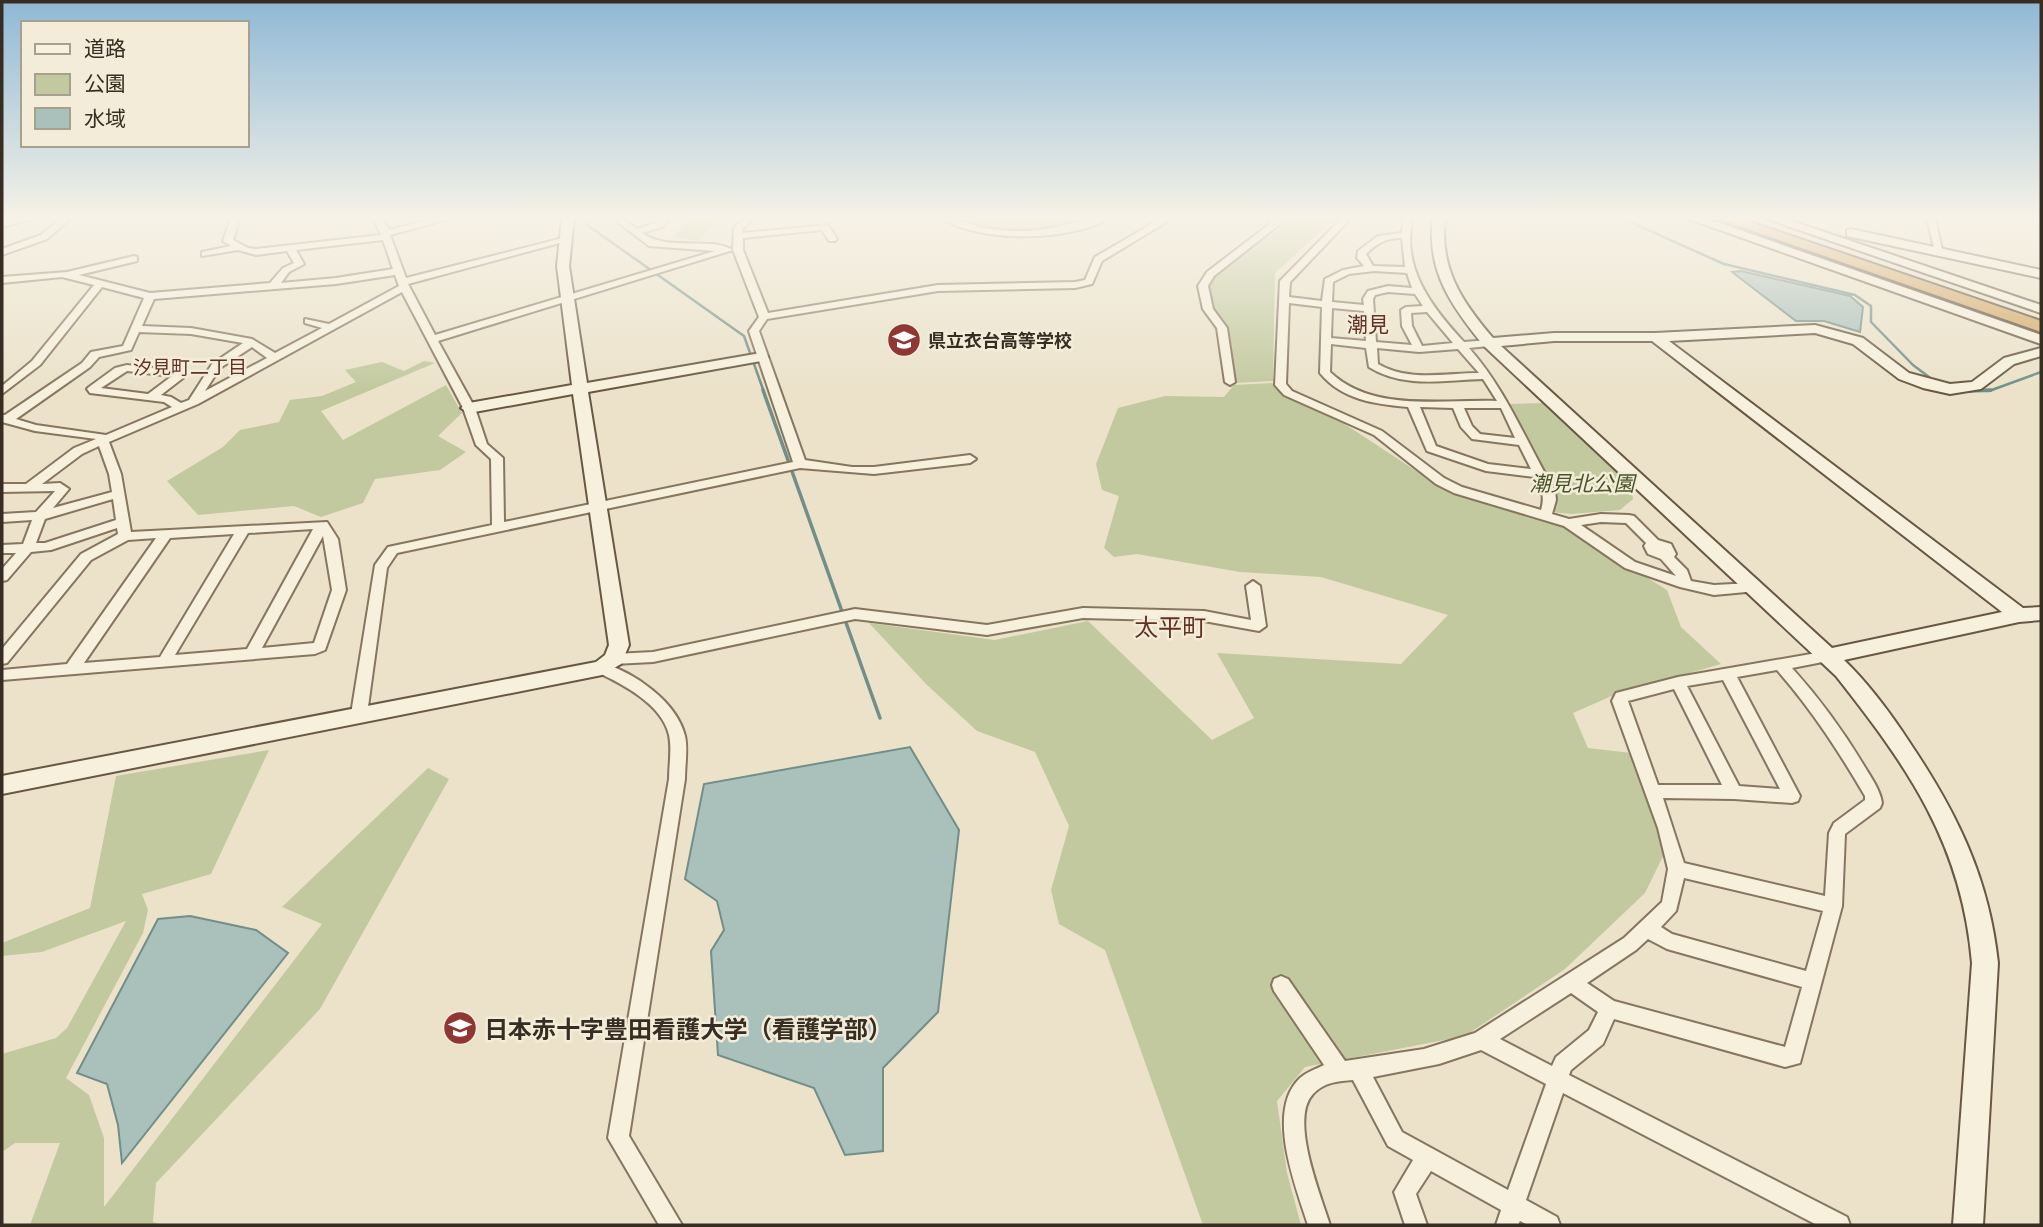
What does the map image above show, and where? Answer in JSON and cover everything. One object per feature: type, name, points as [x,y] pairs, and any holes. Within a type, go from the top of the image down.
[{"type":"highway","points":[[1890,275],[2041,327]]},
{"type":"highway","points":[[1907,275],[2041,321]]},
{"type":"street","points":[[2,280],[63,275]]},
{"type":"street","points":[[67,275],[150,296],[336,281],[402,280],[421,275]]},
{"type":"street","points":[[273,286],[282,275]]},
{"type":"street","points":[[400,275],[469,408],[482,445],[494,454],[498,463],[498,526]]},
{"type":"street","points":[[566,275],[596,507],[619,645],[608,664]]},
{"type":"street","points":[[432,339],[647,275]]},
{"type":"street","points":[[745,275],[764,317]]},
{"type":"street","points":[[800,464],[761,358],[754,331],[764,317],[938,288],[1075,285],[1089,282],[1092,275]]},
{"type":"street","points":[[1209,275],[1203,286],[1203,297],[1222,328],[1230,382]]},
{"type":"street","points":[[1288,275],[1283,299],[1280,385],[1288,393],[1378,433],[1446,484],[1569,523],[1630,565],[1685,584],[1714,590],[1752,588]]},
{"type":"street","points":[[1337,275],[1331,278],[1328,285],[1325,373],[1333,382],[1370,398],[1413,405],[1504,405]]},
{"type":"street","points":[[1412,275],[1429,309],[1459,347],[1487,376],[1504,405],[1549,491],[1550,500],[1546,514]]},
{"type":"street","points":[[1443,275],[1457,303],[1489,343],[1828,656],[1888,727],[1933,795],[1954,838],[1970,881],[1981,922],[1985,963],[1968,1225]]},
{"type":"street","points":[[1856,275],[2041,340]]},
{"type":"street","points":[[1941,275],[2041,309]]},
{"type":"street","points":[[28,488],[78,452],[194,402],[330,327],[402,280]]},
{"type":"street","points":[[2,391],[36,363],[100,283]]},
{"type":"street","points":[[1418,291],[1375,291],[1368,299],[1373,365],[1392,375],[1421,378],[1487,376]]},
{"type":"street","points":[[4,419],[86,365],[96,354],[127,348],[150,296]]},
{"type":"street","points":[[1283,299],[1370,309]]},
{"type":"street","points":[[1419,349],[1407,326],[1406,310],[1429,309]]},
{"type":"street","points":[[309,321],[330,327]]},
{"type":"street","points":[[1328,341],[1419,349],[1573,337],[1655,337],[1805,328],[1826,331],[1857,341],[1904,376],[1928,385],[1959,389],[1982,383],[2009,361],[2041,352]]},
{"type":"street","points":[[135,329],[191,331],[252,342],[275,358]]},
{"type":"street","points":[[1655,337],[2019,615]]},
{"type":"street","points":[[194,402],[216,366],[252,342]]},
{"type":"street","points":[[469,408],[761,358]]},
{"type":"street","points":[[151,397],[179,376],[178,373],[127,368],[119,370],[93,389],[94,391],[167,399],[180,408]]},
{"type":"street","points":[[1457,404],[1467,427],[1476,437],[1521,442]]},
{"type":"street","points":[[1413,405],[1431,448],[1486,467],[1538,474]]},
{"type":"street","points":[[4,419],[35,428],[101,436],[118,494],[124,529]]},
{"type":"street","points":[[359,714],[380,568],[393,550],[800,464],[814,463],[862,471],[970,459]]},
{"type":"street","points":[[2,488],[60,486],[63,489],[40,516],[28,547],[2,577]]},
{"type":"street","points":[[2,518],[40,516],[118,494]]},
{"type":"street","points":[[1569,523],[1601,518],[1629,519],[1655,544],[1651,546],[1651,550],[1665,555],[1682,573],[1685,584]]},
{"type":"street","points":[[2,549],[46,547],[124,529],[165,535],[322,525]]},
{"type":"street","points":[[2,675],[315,649],[320,646],[340,590],[331,539],[322,525]]},
{"type":"street","points":[[252,654],[322,525]]},
{"type":"street","points":[[2,659],[86,557],[124,529]]},
{"type":"street","points":[[163,662],[243,530]]},
{"type":"street","points":[[72,669],[165,535]]},
{"type":"street","points":[[2,785],[653,657],[856,614],[987,630],[1083,613],[1204,616],[1259,626],[1253,586]]},
{"type":"street","points":[[1319,1225],[1301,1165],[1295,1107],[1310,1083],[1349,1070],[1463,1049],[1482,1040],[1573,984],[1649,929],[1670,906],[1677,869],[1653,791],[1620,701],[1621,696],[1678,682],[1828,656],[2019,615],[2041,613]]},
{"type":"street","points":[[608,664],[670,717],[677,734],[677,779],[618,1138],[671,1225]]},
{"type":"street","points":[[1573,984],[1609,1009],[1790,1058],[1793,1056],[1833,906],[1837,834],[1840,828],[1874,803],[1873,795],[1821,712],[1780,664]]},
{"type":"street","points":[[1653,791],[1792,796],[1727,673]]},
{"type":"street","points":[[1678,682],[1734,792]]},
{"type":"street","points":[[1677,869],[1833,906]]},
{"type":"street","points":[[1649,929],[1667,941],[1813,981]]},
{"type":"street","points":[[1281,985],[1349,1070],[1395,1139],[1549,1225]]},
{"type":"street","points":[[1507,1225],[1563,1064],[1596,1037],[1609,1009]]},
{"type":"street","points":[[1482,1040],[1839,1225]]},
{"type":"street","points":[[1416,1225],[1405,1192],[1427,1157]]},
{"type":"green space","points":[[1275,275],[1273,381],[1235,383],[1227,329],[1211,307],[1205,286],[1213,277]]},
{"type":"green space","points":[[424,361],[435,363],[321,411],[343,440],[446,385],[462,413],[438,436],[466,452],[440,470],[375,479],[363,503],[321,517],[294,506],[198,515],[167,481],[223,447],[240,430],[279,422],[290,400],[322,396],[356,382],[345,370],[382,362],[404,371]]},
{"type":"green space","points":[[1272,383],[1291,400],[1343,423],[1444,489],[1546,519],[1578,535],[1667,590],[1681,627],[1721,664],[1614,695],[1573,713],[1588,748],[1631,753],[1665,852],[1645,893],[1565,969],[1465,1036],[1305,1067],[1277,1101],[1287,1173],[1301,1225],[1203,1225],[1105,950],[1059,924],[1051,890],[1069,826],[1035,752],[977,731],[926,684],[869,623],[995,640],[1088,621],[1212,740],[1254,718],[1217,653],[1401,664],[1448,615],[1321,577],[1240,572],[1137,554],[1114,557],[1104,548],[1119,496],[1102,490],[1096,464],[1118,408],[1165,396],[1224,397],[1234,385]]},
{"type":"green space","name":"潮見北公園","points":[[1545,403],[1631,485],[1633,499],[1620,510],[1571,514],[1552,512],[1510,404]]},
{"type":"green space","points":[[269,750],[211,874],[142,894],[148,910],[143,933],[66,1078],[89,1095],[104,1138],[104,1207],[322,924],[282,907],[428,768],[449,779],[320,1009],[156,1183],[153,1222],[162,1225],[30,1225],[60,1143],[15,1143],[2,1152],[2,1054],[56,1038],[67,1028],[126,921],[42,952],[2,956],[2,943],[90,908],[116,776]]},
{"type":"water","points":[[1736,275],[1760,275],[1850,296],[1863,307],[1860,332],[1824,321],[1796,321]]},
{"type":"water","points":[[910,747],[959,830],[938,1012],[883,1068],[883,1151],[845,1155],[814,1088],[718,1055],[711,951],[724,930],[717,901],[685,879],[704,784]]},
{"type":"water","points":[[190,916],[256,930],[288,953],[122,1163],[118,1125],[107,1084],[77,1073],[158,919]]},
{"type":"waterway","points":[[658,275],[744,336],[764,392]]},
{"type":"waterway","points":[[1772,275],[1855,295],[1871,306],[1871,322],[1913,365],[1933,380]]},
{"type":"waterway","points":[[1991,390],[1963,391],[1989,391],[2041,372]]},
{"type":"waterway","points":[[763,390],[880,718]]},
{"type":"place","name":"県立衣台高等学校","points":[[904,340]]},
{"type":"place","name":"日本赤十字豊田看護大学（看護学部）","points":[[460,1028]]},
{"type":"district","name":"潮見","points":[[1368,323]]},
{"type":"district","name":"汐見町二丁目","points":[[190,366]]},
{"type":"district","name":"太平町","points":[[1170,626]]}]
